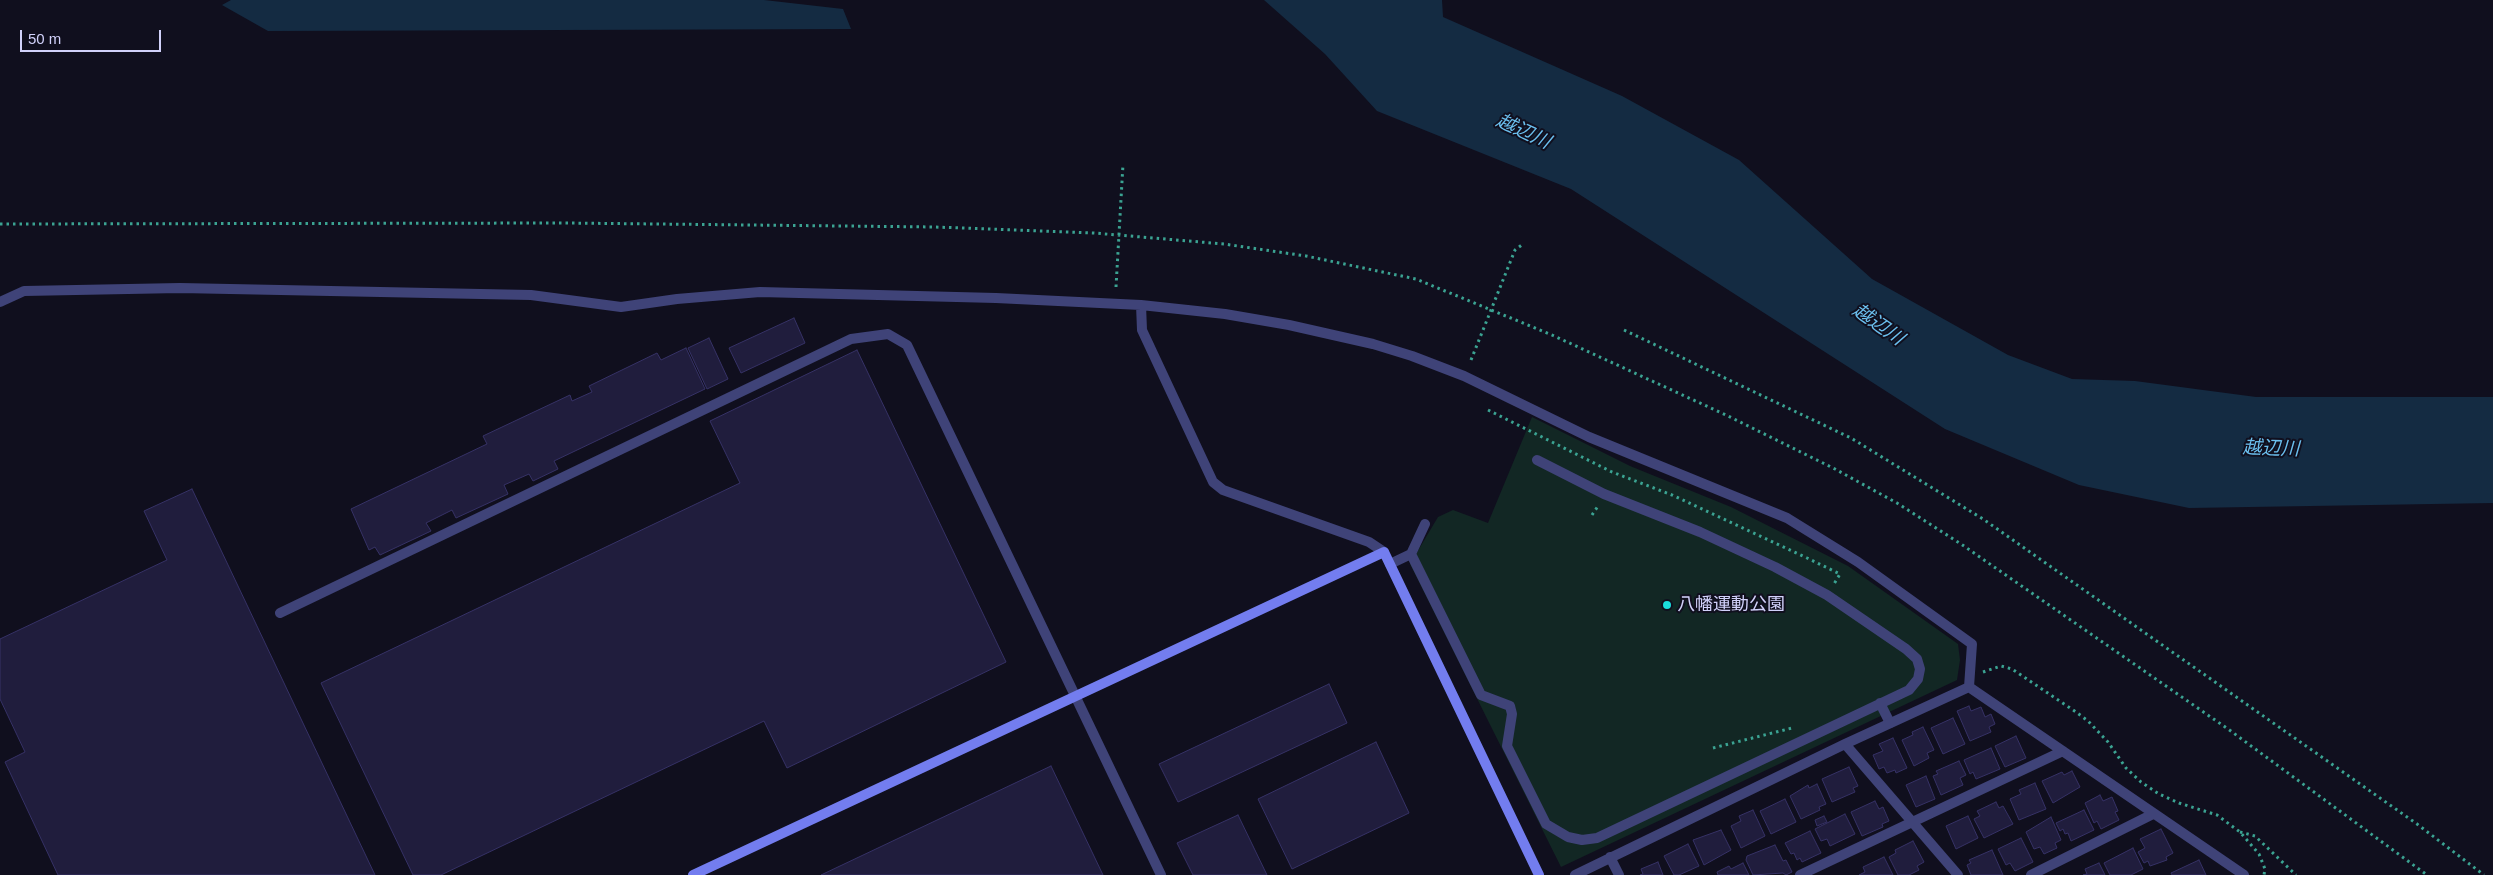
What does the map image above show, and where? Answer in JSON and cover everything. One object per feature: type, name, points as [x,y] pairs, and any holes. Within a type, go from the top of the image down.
[{"type":"street","points":[[0,302],[24,291],[180,288],[531,295],[621,307],[676,299],[760,292],[996,298],[1141,305],[1217,313],[1289,324],[1412,356],[1464,376],[1589,437],[1787,518],[1858,562],[1972,644],[1970,682]]},
{"type":"street","points":[[1141,305],[1142,330],[1213,482],[1223,490],[1368,542],[1384,552],[1539,875]]},
{"type":"street","points":[[280,613],[851,339],[888,334],[906,345],[1162,875]]},
{"type":"street","points":[[1411,554],[1481,695],[1510,706],[1512,714],[1507,746],[1546,824],[1568,837],[1582,840],[1597,838],[1909,690],[1918,679],[1920,669],[1916,658],[1828,595],[1775,567],[1700,532],[1604,494],[1537,460]]},
{"type":"street","points":[[1390,564],[1411,554],[1425,524]]},
{"type":"street","points":[[693,875],[1384,552]]},
{"type":"street","points":[[1575,875],[1890,723],[1970,682]]},
{"type":"street","points":[[1970,682],[2063,751],[2244,875]]},
{"type":"street","points":[[1880,703],[1890,723]]},
{"type":"street","points":[[1845,744],[1958,875]]},
{"type":"street","points":[[1800,875],[2063,751]]},
{"type":"street","points":[[2031,875],[2153,814]]},
{"type":"street","points":[[1610,857],[1619,875]]},
{"type":"path","points":[[1116,287],[1123,164]]},
{"type":"path","points":[[0,224],[546,223],[935,227],[1119,236],[1224,244],[1360,266],[1416,279],[1491,310],[1726,415],[1835,469],[1897,503],[1961,544],[2228,729],[2427,875]]},
{"type":"path","points":[[1471,360],[1515,250],[1523,244]]},
{"type":"path","points":[[1624,330],[1851,438],[1983,519],[2408,818],[2484,875]]},
{"type":"path","points":[[1488,410],[1612,472],[1711,512],[1840,574],[1828,595]]},
{"type":"path","points":[[1970,682],[2001,666],[2012,669],[2088,721],[2108,742],[2126,768],[2141,782],[2159,794],[2178,803],[2217,815],[2240,832],[2258,854],[2264,869],[2264,875]]},
{"type":"path","points":[[1713,748],[1782,729],[1797,728]]},
{"type":"path","points":[[2240,832],[2255,836],[2296,875]]},
{"type":"green space","name":"八幡運動公園","points":[[1532,417],[1630,466],[1731,507],[1848,566],[1958,644],[1960,660],[1957,680],[1561,867],[1410,564],[1438,517],[1453,510],[1488,523]]},
{"type":"water","points":[[231,0],[764,0],[843,9],[851,29],[268,31],[222,5]]},
{"type":"water","name":"越辺川","points":[[1264,0],[1442,0],[1443,17],[1622,96],[1739,160],[1872,279],[2008,355],[2072,379],[2135,381],[2256,397],[2493,397],[2493,503],[2189,508],[2079,485],[1945,429],[1571,189],[1377,111],[1325,54]]},
{"type":"building","points":[[794,318],[805,343],[741,373],[729,348]]},
{"type":"building","points":[[709,338],[728,379],[707,389],[688,348]]},
{"type":"building","points":[[686,348],[705,389],[554,461],[558,469],[533,481],[529,474],[504,485],[508,494],[456,518],[452,510],[426,523],[431,531],[380,555],[375,547],[369,550],[351,509],[487,444],[483,436],[570,395],[572,401],[592,392],[589,386],[657,353],[661,360]]},
{"type":"building","points":[[857,350],[1006,662],[787,768],[764,721],[441,875],[413,875],[321,683],[740,483],[710,421]]},
{"type":"building","points":[[192,489],[375,875],[58,875],[5,762],[25,752],[0,699],[0,639],[167,560],[144,511]]},
{"type":"building","points":[[1329,684],[1347,723],[1178,802],[1159,764]]},
{"type":"building","points":[[1969,706],[1971,711],[1981,707],[1985,717],[1991,714],[1995,724],[1989,727],[1991,732],[1970,741],[1957,711]]},
{"type":"building","points":[[1953,718],[1965,744],[1943,754],[1931,728]]},
{"type":"building","points":[[1923,727],[1934,750],[1927,753],[1929,758],[1914,766],[1902,740],[1913,735],[1912,732]]},
{"type":"building","points":[[2016,736],[2026,758],[2005,767],[1995,746]]},
{"type":"building","points":[[1893,738],[1907,768],[1896,773],[1895,770],[1887,773],[1884,767],[1879,769],[1873,755],[1883,751],[1879,744]]},
{"type":"building","points":[[1376,742],[1409,813],[1292,869],[1258,799]]},
{"type":"building","points":[[1991,748],[2000,769],[1976,779],[1973,772],[1970,774],[1964,760]]},
{"type":"building","points":[[1959,761],[1966,775],[1960,778],[1963,785],[1941,795],[1933,776],[1938,774],[1936,771]]},
{"type":"building","points":[[1051,766],[1103,875],[821,875]]},
{"type":"building","points":[[1849,767],[1858,786],[1853,788],[1855,792],[1832,802],[1822,779]]},
{"type":"building","points":[[2072,771],[2080,787],[2053,803],[2042,781],[2062,772],[2064,775]]},
{"type":"building","points":[[1926,776],[1935,799],[1916,807],[1906,785]]},
{"type":"building","points":[[2035,783],[2046,809],[2019,820],[2010,799],[2021,794],[2019,790]]},
{"type":"building","points":[[1817,784],[1826,804],[1819,807],[1820,810],[1801,819],[1790,796],[1808,785],[1809,788]]},
{"type":"building","points":[[2100,795],[2103,801],[2112,797],[2118,811],[2115,812],[2119,820],[2101,829],[2097,821],[2094,823],[2085,803]]},
{"type":"building","points":[[1785,799],[1796,822],[1771,834],[1760,811]]},
{"type":"building","points":[[1875,801],[1879,809],[1883,807],[1889,821],[1882,824],[1883,827],[1862,836],[1851,812]]},
{"type":"building","points":[[1996,802],[1999,808],[2003,806],[2013,824],[1984,838],[1974,819],[1980,816],[1977,811]]},
{"type":"building","points":[[1753,810],[1765,836],[1741,848],[1731,826],[1741,821],[1739,816]]},
{"type":"building","points":[[2084,810],[2094,830],[2071,841],[2068,833],[2065,834],[2063,829],[2060,831],[2056,823]]},
{"type":"building","points":[[1845,814],[1855,834],[1830,846],[1827,839],[1821,841],[1815,829]]},
{"type":"building","points":[[1238,815],[1267,875],[1193,875],[1177,843]]},
{"type":"building","points":[[1824,816],[1827,822],[1817,826],[1815,820]]},
{"type":"building","points":[[1968,816],[1978,838],[1956,849],[1946,826]]},
{"type":"building","points":[[2051,817],[2061,840],[2055,843],[2057,848],[2044,854],[2040,847],[2034,849],[2026,832]]},
{"type":"building","points":[[2161,829],[2173,853],[2166,857],[2167,860],[2150,866],[2148,861],[2144,863],[2138,852],[2145,848],[2140,839]]},
{"type":"building","points":[[1721,830],[1731,850],[1704,865],[1693,840]]},
{"type":"building","points":[[1810,831],[1821,853],[1802,862],[1800,858],[1797,860],[1794,853],[1791,854],[1785,843]]},
{"type":"building","points":[[2021,838],[2033,862],[2015,871],[2010,863],[2006,865],[1998,849]]},
{"type":"building","points":[[1913,841],[1924,862],[1917,866],[1919,870],[1909,875],[1898,875],[1889,857],[1896,853],[1895,850]]},
{"type":"building","points":[[1688,844],[1699,866],[1679,875],[1674,875],[1664,856]]},
{"type":"building","points":[[1775,845],[1783,861],[1786,860],[1792,872],[1786,875],[1783,873],[1753,875],[1746,860],[1747,856]]},
{"type":"building","points":[[2133,848],[2143,869],[2131,875],[2110,875],[2104,863]]},
{"type":"building","points":[[1992,850],[2003,875],[1971,875],[1967,865],[1971,863],[1969,860]]},
{"type":"building","points":[[1884,857],[1893,875],[1859,875],[1865,872],[1863,867]]},
{"type":"building","points":[[2199,860],[2206,875],[2172,875],[2171,873]]},
{"type":"building","points":[[1658,862],[1663,875],[1640,875],[1643,874],[1641,869]]},
{"type":"building","points":[[1743,863],[1749,875],[1718,875],[1717,872],[1729,866],[1731,869]]},
{"type":"building","points":[[2099,863],[2105,875],[2083,875],[2087,874],[2085,869]]},
{"type":"place","name":"八幡運動公園","points":[[1667,605]]}]
